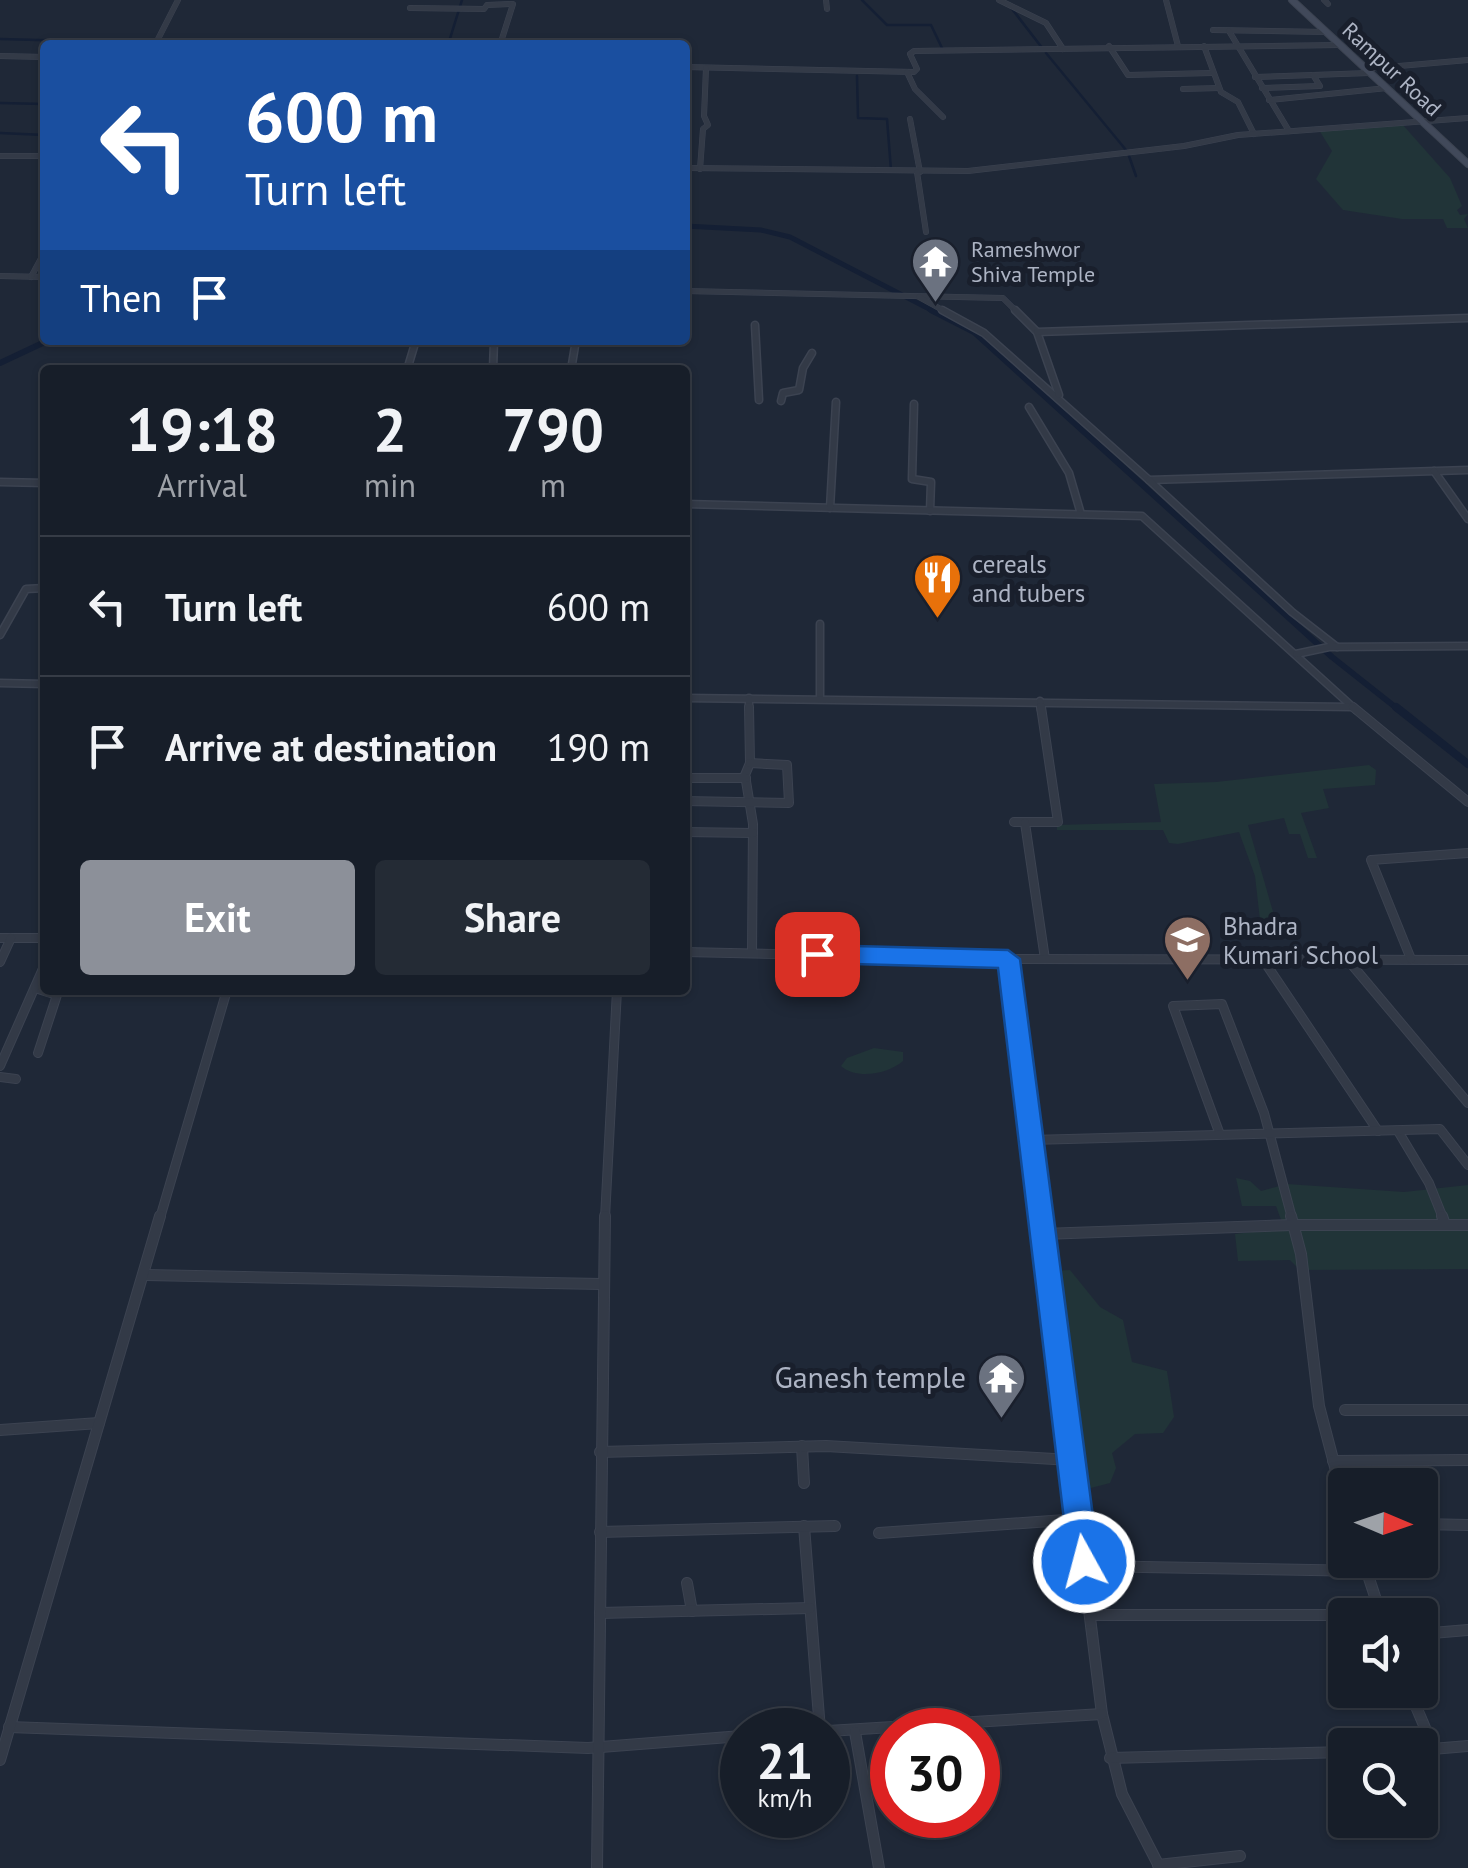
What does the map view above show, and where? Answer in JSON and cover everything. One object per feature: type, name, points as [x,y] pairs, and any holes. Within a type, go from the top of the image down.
[{"type":"main road","name":"Rampur Road","points":[[1292,0],[1468,164]]},
{"type":"street","points":[[158,40],[178,0]]},
{"type":"street","points":[[826,0],[826,9]]},
{"type":"street","points":[[998,0],[1042,20],[1063,49]]},
{"type":"street","points":[[1166,0],[1178,46]]},
{"type":"street","points":[[410,8],[484,9],[492,2],[513,2],[502,40]]},
{"type":"street","points":[[1213,30],[1326,32]]},
{"type":"street","points":[[1229,31],[1288,132]]},
{"type":"street","points":[[690,67],[907,72],[917,69],[910,54],[914,51],[1339,45]]},
{"type":"street","points":[[1109,46],[1128,75],[1212,73]]},
{"type":"street","points":[[1204,46],[1224,97],[1241,105],[1254,134]]},
{"type":"street","points":[[0,56],[40,56]]},
{"type":"street","points":[[1255,77],[1338,74],[1468,60]]},
{"type":"street","points":[[1449,62],[1460,73]]},
{"type":"street","points":[[700,168],[703,129],[708,125],[704,116],[706,68]]},
{"type":"street","points":[[907,72],[915,89],[942,118]]},
{"type":"street","points":[[1338,74],[1350,92]]},
{"type":"street","points":[[1262,88],[1320,86],[1312,75]]},
{"type":"street","points":[[1183,88],[1219,88]]},
{"type":"street","points":[[1270,100],[1387,88]]},
{"type":"street","points":[[690,168],[918,172],[999,169],[1254,134],[1468,118]]},
{"type":"street","points":[[910,119],[926,232]]},
{"type":"street","points":[[0,156],[40,156]]},
{"type":"street","points":[[31,277],[40,260]]},
{"type":"street","points":[[0,276],[40,277]]},
{"type":"street","points":[[690,292],[1003,298],[1037,332],[1059,405]]},
{"type":"street","points":[[916,297],[984,333],[1059,405],[1149,480],[1333,648]]},
{"type":"street","points":[[1037,332],[1468,318]]},
{"type":"street","points":[[754,325],[760,400]]},
{"type":"street","points":[[781,401],[783,393],[799,390],[803,368],[812,353]]},
{"type":"street","points":[[830,508],[836,402]]},
{"type":"street","points":[[914,404],[910,468],[912,479],[931,482],[930,512]]},
{"type":"street","points":[[1028,408],[1069,473],[1081,514]]},
{"type":"street","points":[[1434,470],[1468,519]]},
{"type":"street","points":[[1149,480],[1468,470]]},
{"type":"street","points":[[0,482],[40,484]]},
{"type":"street","points":[[690,504],[1142,516],[1352,707],[1468,802]]},
{"type":"street","points":[[0,635],[26,589],[40,588]]},
{"type":"street","points":[[820,624],[820,699]]},
{"type":"street","points":[[1296,654],[1333,648],[1468,646]]},
{"type":"street","points":[[0,683],[40,684]]},
{"type":"street","points":[[690,698],[1352,707]]},
{"type":"street","points":[[750,698],[750,763],[746,778],[753,833],[752,953]]},
{"type":"street","points":[[1014,822],[1058,822],[1040,701]]},
{"type":"street","points":[[690,801],[788,803],[787,764],[750,763]]},
{"type":"street","points":[[690,778],[746,778]]},
{"type":"street","points":[[1025,823],[1045,959]]},
{"type":"street","points":[[690,832],[753,833]]},
{"type":"street","points":[[1411,960],[1398,919],[1371,860],[1468,853]]},
{"type":"street","points":[[0,938],[40,938]]},
{"type":"street","points":[[0,962],[11,938]]},
{"type":"street","points":[[690,952],[1008,959],[1468,960]]},
{"type":"street","points":[[1262,958],[1378,1131]]},
{"type":"street","points":[[1008,959],[1110,1758],[1134,1829],[1159,1867],[1240,1856]]},
{"type":"street","points":[[1347,959],[1468,1103]]},
{"type":"street","points":[[0,1066],[40,976]]},
{"type":"street","points":[[35,988],[40,990]]},
{"type":"street","points":[[38,1053],[58,995]]},
{"type":"street","points":[[0,1760],[226,995]]},
{"type":"street","points":[[596,1868],[601,1284],[617,995]]},
{"type":"street","points":[[1219,1132],[1172,1006],[1222,1004],[1268,1131],[1301,1254],[1319,1406],[1335,1468]]},
{"type":"street","points":[[0,1077],[16,1080]]},
{"type":"street","points":[[1031,1140],[1440,1129],[1468,1166]]},
{"type":"street","points":[[1398,1130],[1429,1183],[1444,1225]]},
{"type":"street","points":[[1043,1234],[1468,1225]]},
{"type":"street","points":[[146,1275],[601,1284]]},
{"type":"street","points":[[1344,1410],[1468,1410]]},
{"type":"street","points":[[0,1430],[99,1423]]},
{"type":"street","points":[[600,1452],[802,1446],[1071,1460]]},
{"type":"street","points":[[802,1446],[804,1482]]},
{"type":"street","points":[[1333,1461],[1468,1460]]},
{"type":"street","points":[[879,1533],[1079,1519]]},
{"type":"street","points":[[1438,1524],[1468,1524]]},
{"type":"street","points":[[804,1526],[818,1708]]},
{"type":"street","points":[[600,1532],[835,1526]]},
{"type":"street","points":[[1084,1566],[1328,1566]]},
{"type":"street","points":[[687,1583],[692,1611]]},
{"type":"street","points":[[600,1613],[810,1608]]},
{"type":"street","points":[[1090,1615],[1328,1615]]},
{"type":"street","points":[[1438,1632],[1468,1630]]},
{"type":"street","points":[[850,1732],[1102,1714]]},
{"type":"street","points":[[10,1727],[588,1748],[599,1744],[720,1737]]},
{"type":"street","points":[[855,1732],[880,1868]]},
{"type":"street","points":[[1438,1750],[1468,1746]]},
{"type":"street","points":[[1110,1758],[1328,1752]]},
{"type":"green space","points":[[1402,124],[1450,178],[1462,206],[1457,210],[1460,215],[1468,214],[1464,219],[1468,228],[1447,228],[1443,219],[1402,219],[1343,210],[1316,179],[1332,151],[1319,130]]},
{"type":"green space","points":[[1369,765],[1376,770],[1375,785],[1323,789],[1329,808],[1301,813],[1317,858],[1308,858],[1300,834],[1289,834],[1284,818],[1248,825],[1278,929],[1261,929],[1255,876],[1239,832],[1178,844],[1169,843],[1163,830],[1057,830],[1057,825],[1161,822],[1154,784],[1216,782]]},
{"type":"green space","points":[[874,1048],[903,1052],[903,1061],[872,1074],[855,1073],[841,1066],[847,1058]]},
{"type":"green space","points":[[1236,1178],[1250,1181],[1261,1191],[1287,1184],[1404,1192],[1468,1185],[1468,1269],[1300,1270],[1290,1260],[1238,1261],[1235,1234],[1284,1228],[1276,1206],[1242,1206]]},
{"type":"green space","points":[[1070,1270],[1100,1307],[1123,1320],[1132,1362],[1167,1371],[1174,1417],[1163,1433],[1135,1434],[1112,1453],[1116,1468],[1110,1483],[1091,1488],[1079,1481],[1052,1271]]},
{"type":"waterway","points":[[450,40],[462,0]]},
{"type":"waterway","points":[[862,0],[887,25],[931,25],[942,48]]},
{"type":"waterway","points":[[1012,9],[1043,49]]},
{"type":"waterway","points":[[0,39],[40,40]]},
{"type":"waterway","points":[[1046,53],[1126,150]]},
{"type":"waterway","points":[[857,76],[858,118],[887,119],[891,170]]},
{"type":"waterway","points":[[0,103],[40,104]]},
{"type":"waterway","points":[[0,133],[40,135]]},
{"type":"waterway","points":[[1129,156],[1136,176]]},
{"type":"waterway","points":[[690,226],[761,230],[790,237],[935,312]]},
{"type":"waterway","points":[[931,310],[974,332],[1332,657],[1399,710]]},
{"type":"waterway","points":[[0,363],[40,344]]},
{"type":"waterway","points":[[1396,707],[1468,764]]},
{"type":"place","name":"Rameshwor Shiva Temple","points":[[936,304]]},
{"type":"place","name":"cereals and tubers","points":[[937,620]]},
{"type":"place","name":"Bhadra Kumari School","points":[[1188,982]]},
{"type":"place","name":"Ganesh temple","points":[[1001,1420]]},
{"type":"route","points":[[817,954],[1008,959],[1084,1562]]}]
